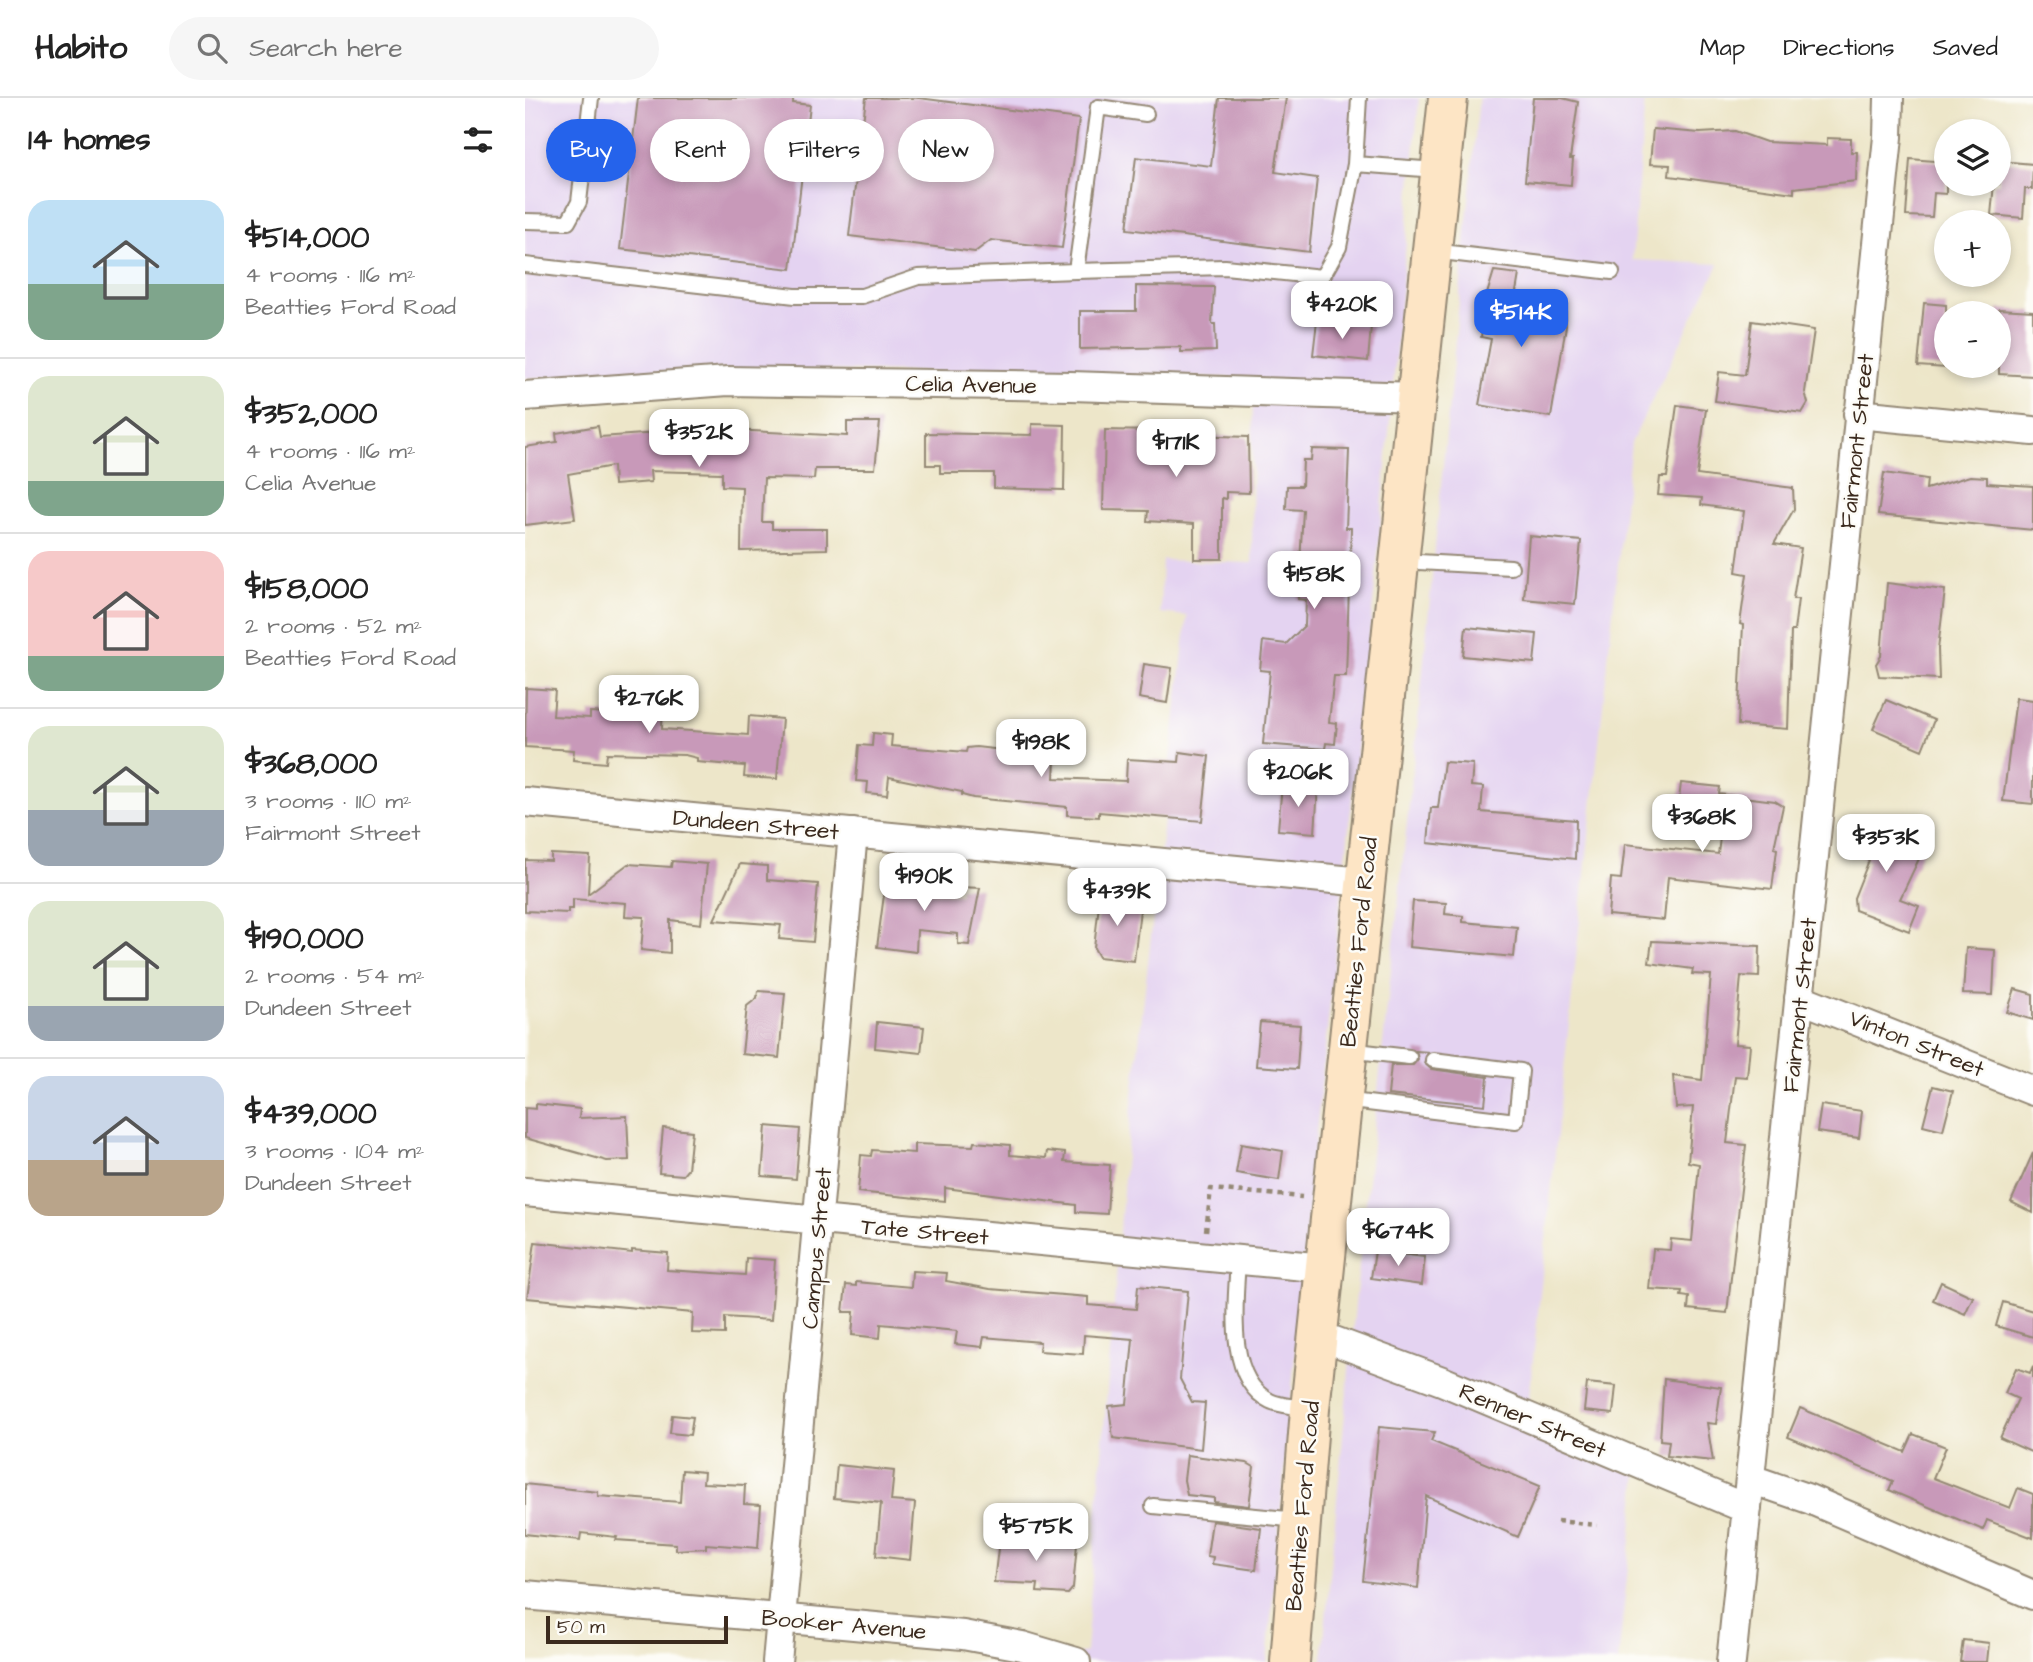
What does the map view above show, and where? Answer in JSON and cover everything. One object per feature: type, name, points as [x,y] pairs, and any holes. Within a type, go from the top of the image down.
[{"type":"main road","name":"Beatties Ford Road","points":[[1290,1662],[1310,1409],[1448,98]]},
{"type":"street","name":"Fairmont Street","points":[[1731,1662],[1888,137],[1889,98]]},
{"type":"street","name":"Celia Avenue","points":[[525,396],[728,381],[1071,386],[1417,397]]},
{"type":"street","points":[[1858,414],[2033,431]]},
{"type":"street","name":"Dundeen Street","points":[[525,802],[1364,882]]},
{"type":"street","name":"Campus Street","points":[[777,1662],[853,833]]},
{"type":"street","name":"Vinton Street","points":[[1799,998],[2033,1091]]},
{"type":"street","name":"Tate Street","points":[[525,1192],[1325,1268]]},
{"type":"street","name":"Renner Street","points":[[1318,1335],[1442,1381],[1747,1509]]},
{"type":"street","points":[[1751,1479],[1809,1499],[2033,1595]]},
{"type":"street","name":"Booker Avenue","points":[[525,1595],[963,1634],[1022,1646],[1076,1662]]},
{"type":"lane","points":[[525,221],[568,222],[579,202],[591,98]]},
{"type":"lane","points":[[525,265],[795,296],[862,296],[918,277],[1076,271],[1225,267],[1322,277],[1339,247],[1355,164],[1359,98]]},
{"type":"lane","points":[[1076,271],[1098,107],[1146,114]]},
{"type":"lane","points":[[1355,164],[1440,170]]},
{"type":"lane","points":[[1432,251],[1612,272]]},
{"type":"lane","points":[[1399,561],[1511,567]]},
{"type":"lane","points":[[1347,1050],[1409,1057]]},
{"type":"lane","points":[[1342,1100],[1516,1121],[1521,1071],[1433,1060]]},
{"type":"lane","points":[[1238,1260],[1237,1354],[1252,1385],[1270,1401],[1310,1409]]},
{"type":"lane","points":[[1153,1506],[1301,1520]]},
{"type":"path","points":[[1206,1236],[1211,1189],[1305,1198]]},
{"type":"path","points":[[1557,1521],[1597,1525]]},
{"type":"shaded area","points":[[525,98],[1419,98],[1376,576],[1310,1189],[1267,1662],[1035,1662],[1086,1652],[1125,1167],[1187,616],[1160,613],[1162,560],[1252,563],[1253,378],[752,369],[525,378]]},
{"type":"shaded area","points":[[1479,98],[1645,98],[1632,260],[1719,264],[1631,443],[1526,1425],[1638,1473],[1618,1662],[1322,1662],[1357,1284],[1418,721]]},
{"type":"building","points":[[638,98],[793,98],[793,103],[810,105],[808,119],[764,119],[764,182],[801,182],[791,269],[620,249],[628,182],[636,182]]},
{"type":"building","points":[[866,98],[919,98],[1079,119],[1062,248],[991,240],[975,252],[849,236],[856,182],[884,182],[884,119],[863,119]]},
{"type":"building","points":[[1219,98],[1286,98],[1275,172],[1317,178],[1309,252],[1127,229],[1136,157],[1211,166]]},
{"type":"building","points":[[1533,98],[1562,98],[1578,102],[1570,159],[1573,159],[1571,185],[1525,181]]},
{"type":"building","points":[[1653,129],[1700,133],[1735,131],[1766,142],[1827,145],[1827,138],[1851,139],[1851,152],[1857,152],[1856,181],[1794,188],[1794,193],[1669,176],[1670,165],[1650,164]]},
{"type":"building","points":[[1910,159],[1934,161],[1932,217],[1906,216]]},
{"type":"building","points":[[2011,162],[2033,164],[2032,189],[2025,189],[2023,218],[2011,217],[2011,210],[1991,210],[1993,196],[2011,196]]},
{"type":"building","points":[[1494,271],[1519,274],[1515,298],[1565,305],[1566,326],[1551,417],[1479,405],[1491,339],[1481,337],[1487,294]]},
{"type":"building","points":[[1136,286],[1214,287],[1212,324],[1215,324],[1216,351],[1181,352],[1181,347],[1080,349],[1080,311],[1136,311]]},
{"type":"building","points":[[1924,303],[1934,304],[1934,367],[1918,366]]},
{"type":"building","points":[[2011,310],[2033,311],[2033,376],[2011,375]]},
{"type":"building","points":[[1317,321],[1371,326],[1368,361],[1313,355]]},
{"type":"building","points":[[1752,321],[1814,330],[1805,392],[1808,403],[1802,413],[1715,401],[1719,372],[1745,375]]},
{"type":"building","points":[[1677,405],[1706,409],[1697,475],[1793,488],[1794,509],[1774,544],[1801,548],[1793,599],[1798,599],[1794,631],[1791,631],[1788,729],[1738,725],[1743,625],[1740,624],[1747,574],[1736,572],[1744,511],[1701,505],[1702,498],[1658,495],[1660,477],[1667,477]]},
{"type":"building","points":[[687,421],[713,422],[713,429],[847,436],[847,422],[880,422],[875,469],[815,469],[814,479],[764,478],[762,522],[772,522],[772,529],[827,529],[827,549],[741,551],[742,487],[722,486],[722,473],[650,471],[651,482],[614,485],[613,466],[568,474],[575,519],[525,525],[525,447],[557,442],[556,433],[598,426],[600,437],[673,432],[673,428],[687,428]]},
{"type":"building","points":[[1032,424],[1065,425],[1064,490],[994,488],[994,473],[940,473],[940,465],[926,465],[926,433],[1032,435]]},
{"type":"building","points":[[1157,426],[1192,427],[1192,435],[1248,437],[1249,493],[1226,492],[1226,499],[1222,498],[1222,559],[1194,559],[1194,524],[1147,521],[1148,511],[1103,510],[1105,430],[1157,431]]},
{"type":"building","points":[[1312,449],[1349,450],[1346,528],[1351,528],[1346,676],[1334,676],[1329,722],[1337,723],[1335,744],[1326,743],[1325,749],[1263,744],[1270,671],[1260,670],[1263,641],[1286,644],[1305,625],[1306,600],[1298,599],[1303,510],[1286,509],[1287,486],[1302,486],[1303,460],[1311,460]]},
{"type":"building","points":[[1884,473],[1927,479],[1926,489],[1970,476],[1987,477],[1987,483],[2033,486],[2033,530],[1878,515]]},
{"type":"building","points":[[1529,536],[1581,541],[1575,604],[1524,599]]},
{"type":"building","points":[[1887,583],[1945,590],[1938,649],[1939,679],[1879,676],[1876,664],[1881,656]]},
{"type":"building","points":[[1466,627],[1537,634],[1534,663],[1463,656]]},
{"type":"building","points":[[1144,664],[1172,668],[1167,703],[1139,698]]},
{"type":"building","points":[[526,688],[555,690],[553,716],[590,718],[590,712],[625,714],[626,694],[663,694],[662,729],[748,735],[749,716],[782,719],[777,779],[744,777],[745,766],[697,762],[697,758],[685,755],[607,753],[606,763],[573,760],[574,750],[525,747]]},
{"type":"building","points":[[2016,698],[2033,700],[2033,804],[2003,801]]},
{"type":"building","points":[[1886,700],[1934,720],[1922,750],[1873,729]]},
{"type":"building","points":[[873,733],[892,735],[891,746],[966,752],[967,748],[976,747],[1011,751],[1012,743],[1050,746],[1049,759],[1055,760],[1054,778],[1126,781],[1127,759],[1179,762],[1180,752],[1209,756],[1202,821],[1099,812],[1099,817],[1067,815],[1067,807],[973,798],[962,795],[962,792],[889,777],[887,795],[867,793],[868,782],[856,781],[859,745],[872,746]]},
{"type":"building","points":[[1444,762],[1473,764],[1471,786],[1483,787],[1481,812],[1576,820],[1575,859],[1428,843],[1431,808],[1438,808]]},
{"type":"building","points":[[1681,783],[1720,787],[1719,794],[1775,801],[1783,806],[1774,848],[1777,849],[1772,889],[1668,877],[1664,920],[1608,915],[1611,878],[1621,879],[1625,844],[1718,854],[1723,813],[1678,808]]},
{"type":"building","points":[[1282,784],[1318,787],[1315,833],[1278,830]]},
{"type":"building","points":[[1865,819],[1925,846],[1900,899],[1919,906],[1909,931],[1855,910],[1854,898],[1869,860],[1850,852]]},
{"type":"building","points":[[551,854],[590,856],[588,894],[628,864],[671,867],[672,861],[707,864],[701,924],[670,920],[670,953],[641,950],[644,917],[625,916],[626,903],[573,899],[573,909],[568,909],[568,913],[525,911],[525,860],[551,861]]},
{"type":"building","points":[[740,864],[767,866],[767,880],[818,884],[813,942],[779,939],[781,925],[714,920]]},
{"type":"building","points":[[900,873],[921,876],[919,891],[960,894],[960,887],[980,888],[969,945],[958,944],[958,934],[917,930],[916,952],[877,947],[886,880],[899,881]]},
{"type":"building","points":[[1100,896],[1141,901],[1134,961],[1099,957],[1094,948]]},
{"type":"building","points":[[1413,901],[1446,903],[1445,914],[1463,916],[1463,922],[1517,927],[1514,957],[1409,947]]},
{"type":"building","points":[[1652,941],[1760,946],[1759,977],[1741,976],[1735,1044],[1750,1045],[1747,1077],[1735,1076],[1727,1143],[1746,1145],[1727,1313],[1688,1309],[1689,1297],[1681,1296],[1682,1291],[1649,1289],[1653,1249],[1670,1250],[1671,1239],[1692,1241],[1699,1164],[1688,1162],[1693,1107],[1676,1108],[1673,1076],[1702,1080],[1711,975],[1692,974],[1693,969],[1649,963]]},
{"type":"building","points":[[1966,948],[1995,950],[1993,995],[1963,994]]},
{"type":"building","points":[[2015,989],[2033,994],[2033,1020],[2007,1012]]},
{"type":"building","points":[[758,991],[785,993],[779,1058],[742,1054],[747,1006],[757,998]]},
{"type":"building","points":[[877,1022],[924,1027],[921,1053],[875,1048]]},
{"type":"building","points":[[1260,1022],[1300,1025],[1297,1069],[1256,1066]]},
{"type":"building","points":[[1416,1051],[1428,1052],[1424,1063],[1431,1069],[1488,1077],[1485,1105],[1388,1095],[1391,1065],[1413,1065],[1418,1059]]},
{"type":"building","points":[[1933,1086],[1953,1091],[1943,1130],[1923,1125]]},
{"type":"building","points":[[536,1104],[580,1109],[579,1118],[627,1116],[629,1160],[607,1161],[525,1138],[525,1108],[536,1109]]},
{"type":"building","points":[[1821,1105],[1862,1111],[1859,1138],[1817,1132]]},
{"type":"building","points":[[766,1126],[800,1129],[796,1179],[762,1176]]},
{"type":"building","points":[[663,1128],[692,1131],[688,1169],[683,1175],[659,1173]]},
{"type":"building","points":[[974,1142],[1010,1145],[1010,1155],[1046,1158],[1047,1151],[1065,1153],[1064,1162],[1110,1165],[1107,1214],[1076,1212],[1076,1205],[945,1188],[945,1201],[858,1192],[861,1155],[871,1156],[872,1150],[914,1153],[914,1144],[973,1146]]},
{"type":"building","points":[[1241,1144],[1283,1151],[1279,1180],[1236,1173]]},
{"type":"building","points":[[2033,1153],[2033,1213],[2011,1202]]},
{"type":"building","points":[[535,1242],[632,1253],[632,1250],[668,1253],[667,1270],[745,1275],[746,1258],[775,1260],[771,1320],[725,1317],[725,1334],[692,1333],[693,1313],[527,1298]]},
{"type":"building","points":[[1375,1251],[1425,1257],[1422,1285],[1371,1278]]},
{"type":"building","points":[[912,1271],[947,1273],[946,1281],[990,1289],[1088,1297],[1088,1305],[1136,1309],[1138,1286],[1188,1291],[1180,1379],[1192,1402],[1205,1403],[1201,1449],[1113,1438],[1109,1406],[1127,1404],[1133,1339],[1084,1335],[1083,1354],[1039,1351],[1040,1342],[984,1337],[982,1347],[955,1344],[957,1331],[881,1324],[880,1338],[852,1335],[854,1312],[843,1312],[846,1285],[856,1286],[856,1282],[911,1287]]},
{"type":"building","points":[[1941,1282],[1973,1297],[1965,1314],[1933,1300]]},
{"type":"building","points":[[2003,1302],[2033,1311],[2033,1337],[1996,1326]]},
{"type":"building","points":[[2033,1366],[2033,1453],[2000,1438],[2018,1399],[2005,1393],[2016,1368],[2030,1373]]},
{"type":"building","points":[[1664,1379],[1721,1387],[1716,1424],[1707,1423],[1713,1461],[1667,1456],[1669,1441],[1660,1440]]},
{"type":"building","points":[[1587,1383],[1616,1386],[1613,1414],[1584,1411]]},
{"type":"building","points":[[1800,1408],[1905,1452],[1913,1434],[1946,1447],[1933,1478],[2010,1508],[2018,1488],[2033,1494],[2033,1538],[1987,1520],[1983,1530],[1889,1490],[1893,1481],[1788,1437]]},
{"type":"building","points":[[672,1415],[693,1417],[690,1435],[670,1433]]},
{"type":"building","points":[[1379,1427],[1435,1432],[1431,1441],[1540,1486],[1518,1537],[1426,1496],[1418,1588],[1363,1581]]},
{"type":"building","points":[[1187,1455],[1247,1463],[1254,1467],[1249,1506],[1214,1502],[1214,1498],[1187,1495],[1184,1480]]},
{"type":"building","points":[[837,1465],[894,1471],[891,1501],[915,1503],[910,1560],[876,1556],[881,1503],[834,1498]]},
{"type":"building","points":[[682,1470],[704,1472],[703,1483],[745,1485],[744,1504],[761,1505],[758,1548],[706,1544],[706,1548],[676,1550],[676,1544],[616,1540],[617,1537],[581,1533],[580,1540],[525,1534],[525,1484],[598,1492],[598,1496],[680,1502]]},
{"type":"building","points":[[1212,1521],[1261,1528],[1256,1570],[1212,1564],[1213,1557],[1207,1556]]},
{"type":"building","points":[[1000,1532],[1077,1544],[1073,1588],[1068,1594],[1037,1592],[1038,1584],[994,1582]]},
{"type":"building","points":[[1963,1640],[1989,1643],[1987,1662],[1960,1662]]}]
